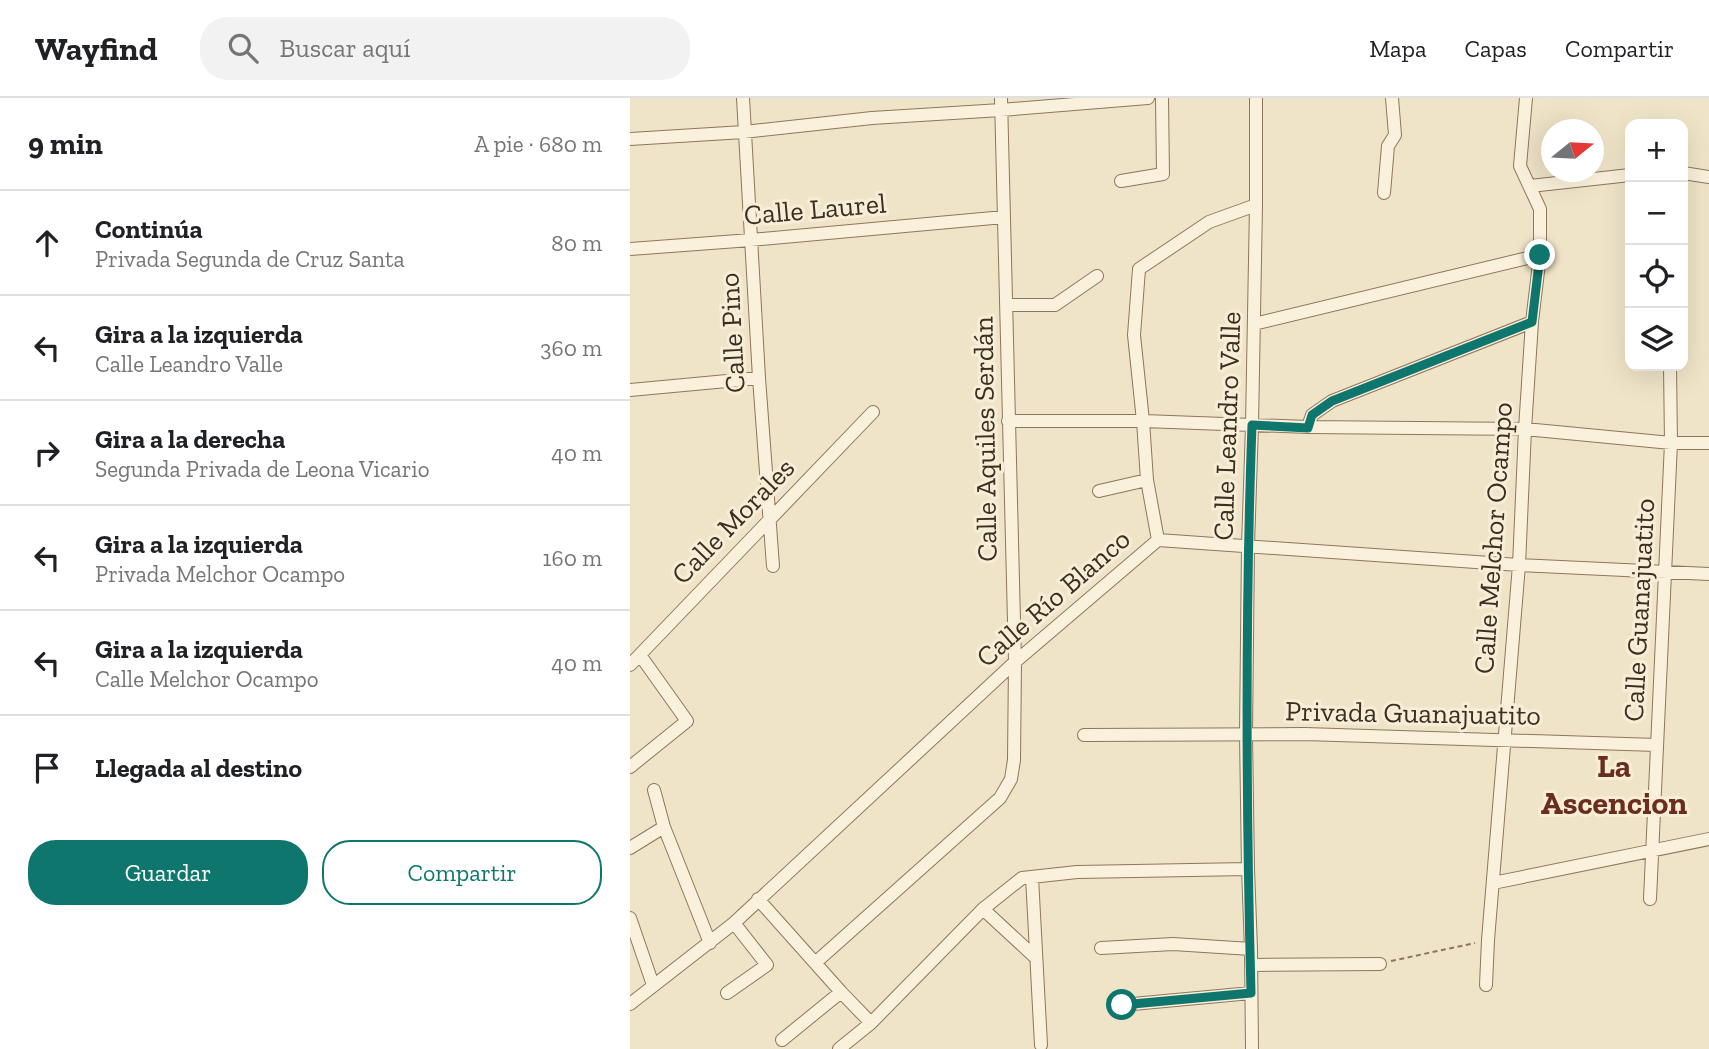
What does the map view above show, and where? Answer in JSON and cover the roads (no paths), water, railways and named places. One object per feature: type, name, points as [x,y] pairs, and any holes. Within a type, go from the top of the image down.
[{"type":"street","name":"Calle Pino","points":[[743,98],[773,566]]},
{"type":"street","points":[[630,139],[744,132],[1001,104],[1148,98]]},
{"type":"street","points":[[1121,181],[1163,174],[1162,98]]},
{"type":"street","name":"Calle Leandro Valle","points":[[1252,1049],[1246,734],[1256,98]]},
{"type":"street","points":[[1384,192],[1388,146],[1395,135],[1392,98]]},
{"type":"street","name":"Calle Melchor Ocampo","points":[[1486,985],[1518,565],[1532,322],[1540,255],[1540,209],[1520,166],[1526,98]]},
{"type":"street","name":"Calle Aquiles Serdán","points":[[815,963],[1000,798],[1011,779],[1014,760],[1015,662],[1001,104]]},
{"type":"street","points":[[1688,174],[1709,177]]},
{"type":"street","points":[[1530,186],[1625,176]]},
{"type":"street","points":[[1158,540],[1147,480],[1134,335],[1139,269],[1209,222],[1256,205]]},
{"type":"street","name":"Calle Laurel","points":[[630,248],[1004,217]]},
{"type":"street","points":[[1254,324],[1540,255]]},
{"type":"street","points":[[1006,305],[1055,305],[1097,276]]},
{"type":"street","points":[[1308,428],[1312,415],[1332,401],[1532,322]]},
{"type":"street","name":"Calle Guanajuatito","points":[[1650,899],[1671,443],[1670,371]]},
{"type":"street","points":[[630,390],[759,378]]},
{"type":"street","name":"Calle Morales","points":[[630,665],[873,412]]},
{"type":"street","points":[[1008,421],[1143,421],[1308,428],[1525,429],[1671,443],[1709,443]]},
{"type":"street","points":[[1098,491],[1147,480]]},
{"type":"street","name":"Calle Río Blanco","points":[[630,1003],[734,923],[1015,662],[1158,540],[1518,565],[1709,574]]},
{"type":"street","points":[[630,767],[687,721],[640,655]]},
{"type":"street","name":"Privada Guanajuatito","points":[[1084,735],[1305,734],[1657,745]]},
{"type":"street","points":[[654,790],[664,827],[710,943]]},
{"type":"street","points":[[630,848],[664,827]]},
{"type":"street","points":[[1493,883],[1709,839]]},
{"type":"street","points":[[839,1049],[871,1023],[983,909],[1022,878],[1077,872],[1248,869]]},
{"type":"street","points":[[1032,877],[1041,1045]]},
{"type":"street","points":[[758,899],[871,1023]]},
{"type":"street","points":[[983,909],[1036,958]]},
{"type":"street","points":[[630,918],[653,985]]},
{"type":"street","points":[[727,993],[767,965],[734,923]]},
{"type":"street","points":[[1101,948],[1173,944],[1251,949]]},
{"type":"street","points":[[1251,965],[1380,964]]},
{"type":"street","points":[[782,1040],[841,992]]},
{"type":"street","points":[[1122,1005],[1251,993]]},
{"type":"district","name":"La Ascencion","points":[[1614,784]]}]
